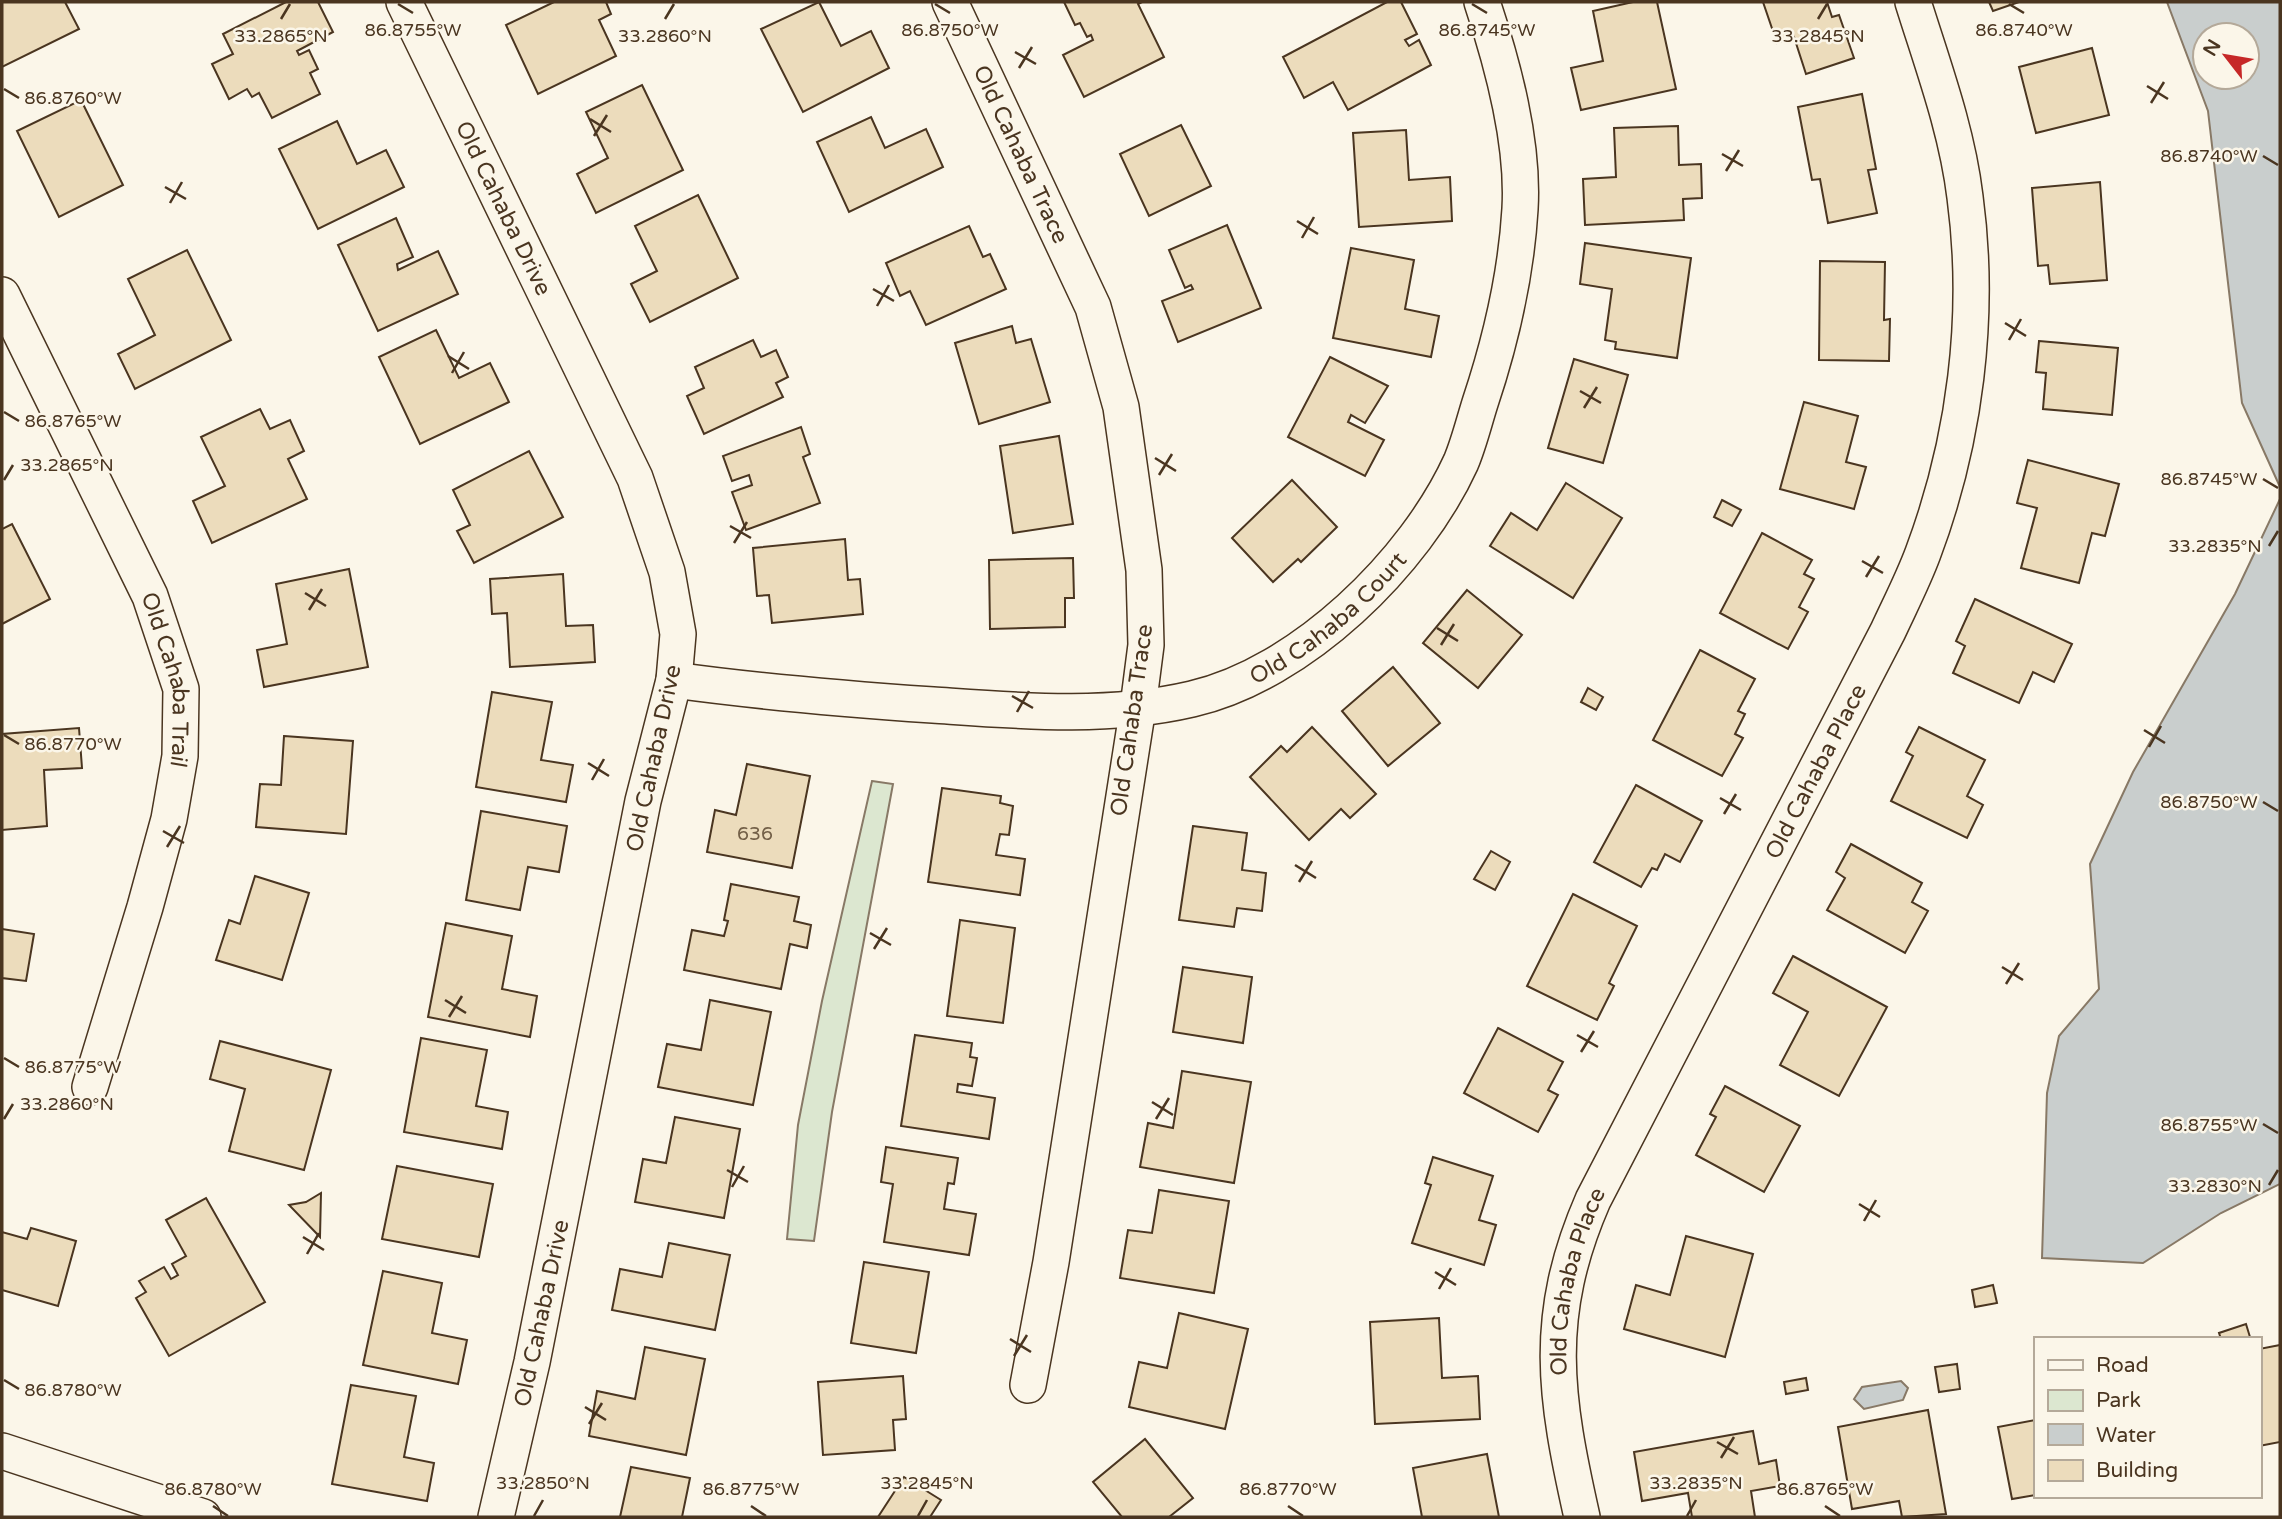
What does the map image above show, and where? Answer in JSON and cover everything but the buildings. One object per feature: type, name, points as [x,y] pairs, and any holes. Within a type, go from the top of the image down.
[{"type":"street","name":"Old Cahaba Drive","points":[[404,2],[640,490],[667,572],[678,634],[674,680],[643,801],[532,1362],[496,1517]]},
{"type":"street","name":"Old Cahaba Trace","points":[[950,2],[1093,307],[1121,407],[1144,570],[1146,645],[1138,707],[1051,1262],[1028,1385]]},
{"type":"street","name":"Old Cahaba Court","points":[[674,680],[776,694],[1054,714],[1105,712],[1189,700],[1219,692],[1255,677],[1317,637],[1370,591],[1402,553],[1440,499],[1461,461],[1497,353],[1512,291],[1521,206],[1514,130],[1505,81],[1482,2]]},
{"type":"street","name":"Old Cahaba Place","points":[[1582,1517],[1560,1401],[1557,1352],[1560,1312],[1573,1245],[1593,1200],[1888,631],[1923,553],[1958,430],[1966,375],[1971,307],[1965,195],[1950,122],[1913,2]]},
{"type":"street","name":"Old Cahaba Trail","points":[[2,295],[150,596],[181,689],[180,756],[169,819],[90,1087]]},
{"type":"street","points":[[2,1451],[203,1517]]},
{"type":"green space","points":[[872,781],[893,784],[832,1112],[814,1241],[787,1239],[798,1125],[822,1001]]},
{"type":"water","points":[[2167,2],[2280,2],[2280,487],[2242,403],[2208,111],[2200,91],[2261,91],[2261,21],[2191,21],[2191,66]]},
{"type":"water","points":[[2280,499],[2280,1184],[2221,1213],[2143,1263],[2042,1258],[2047,1093],[2059,1036],[2099,989],[2090,864],[2133,772],[2235,594]]},
{"type":"water","points":[[1901,1381],[1908,1388],[1903,1400],[1864,1409],[1854,1399],[1862,1387]]}]
